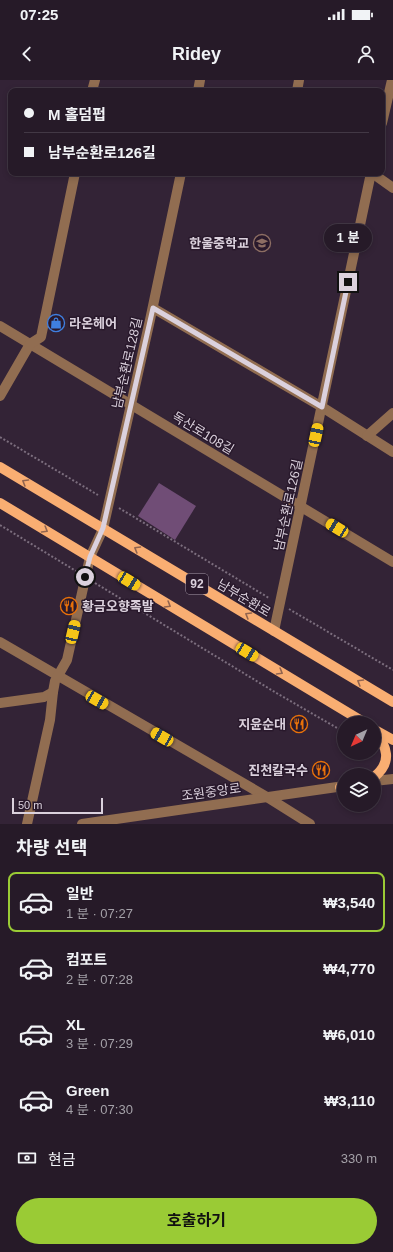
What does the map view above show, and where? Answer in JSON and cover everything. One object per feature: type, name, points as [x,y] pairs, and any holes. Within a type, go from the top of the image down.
[{"type":"main road","name":"남부순환로","points":[[0,466],[393,702]]},
{"type":"main road","name":"92","points":[[0,502],[353,716]]},
{"type":"main road","points":[[381,734],[393,740]]},
{"type":"main road","points":[[381,739],[386,745],[387,756],[381,772]]},
{"type":"street","points":[[385,111],[392,82]]},
{"type":"street","points":[[0,396],[30,344],[41,337],[74,176]]},
{"type":"street","name":"남부순환로128길","points":[[27,824],[50,720],[53,692],[58,677],[67,660],[90,557],[103,528],[153,308],[180,176]]},
{"type":"street","name":"남부순환로126길","points":[[274,631],[370,176]]},
{"type":"street","points":[[375,176],[393,188]]},
{"type":"street","points":[[153,308],[322,407],[393,452]]},
{"type":"street","name":"독산로108길","points":[[0,326],[389,560]]},
{"type":"street","points":[[367,436],[393,413]]},
{"type":"street","points":[[389,560],[393,550]]},
{"type":"street","points":[[0,642],[267,797],[310,824]]},
{"type":"street","points":[[0,703],[44,697],[53,692]]},
{"type":"street","points":[[381,781],[393,779]]},
{"type":"street","name":"조원중앙로","points":[[82,824],[337,787]]},
{"type":"path","points":[[0,437],[98,495]]},
{"type":"path","points":[[119,508],[393,670]]},
{"type":"path","points":[[0,525],[278,694],[337,728]]},
{"type":"building","points":[[159,483],[196,506],[175,540],[138,516]]},
{"type":"place","name":"한울중학교","points":[[262,243]]},
{"type":"place","name":"라온헤어","points":[[56,323]]},
{"type":"place","name":"황금오향족발","points":[[69,606]]},
{"type":"place","name":"지윤순대","points":[[299,724]]},
{"type":"place","name":"진천칼국수","points":[[321,770]]},
{"type":"route","points":[[85,577],[90,557],[103,528],[153,308],[322,407],[348,282]]}]
